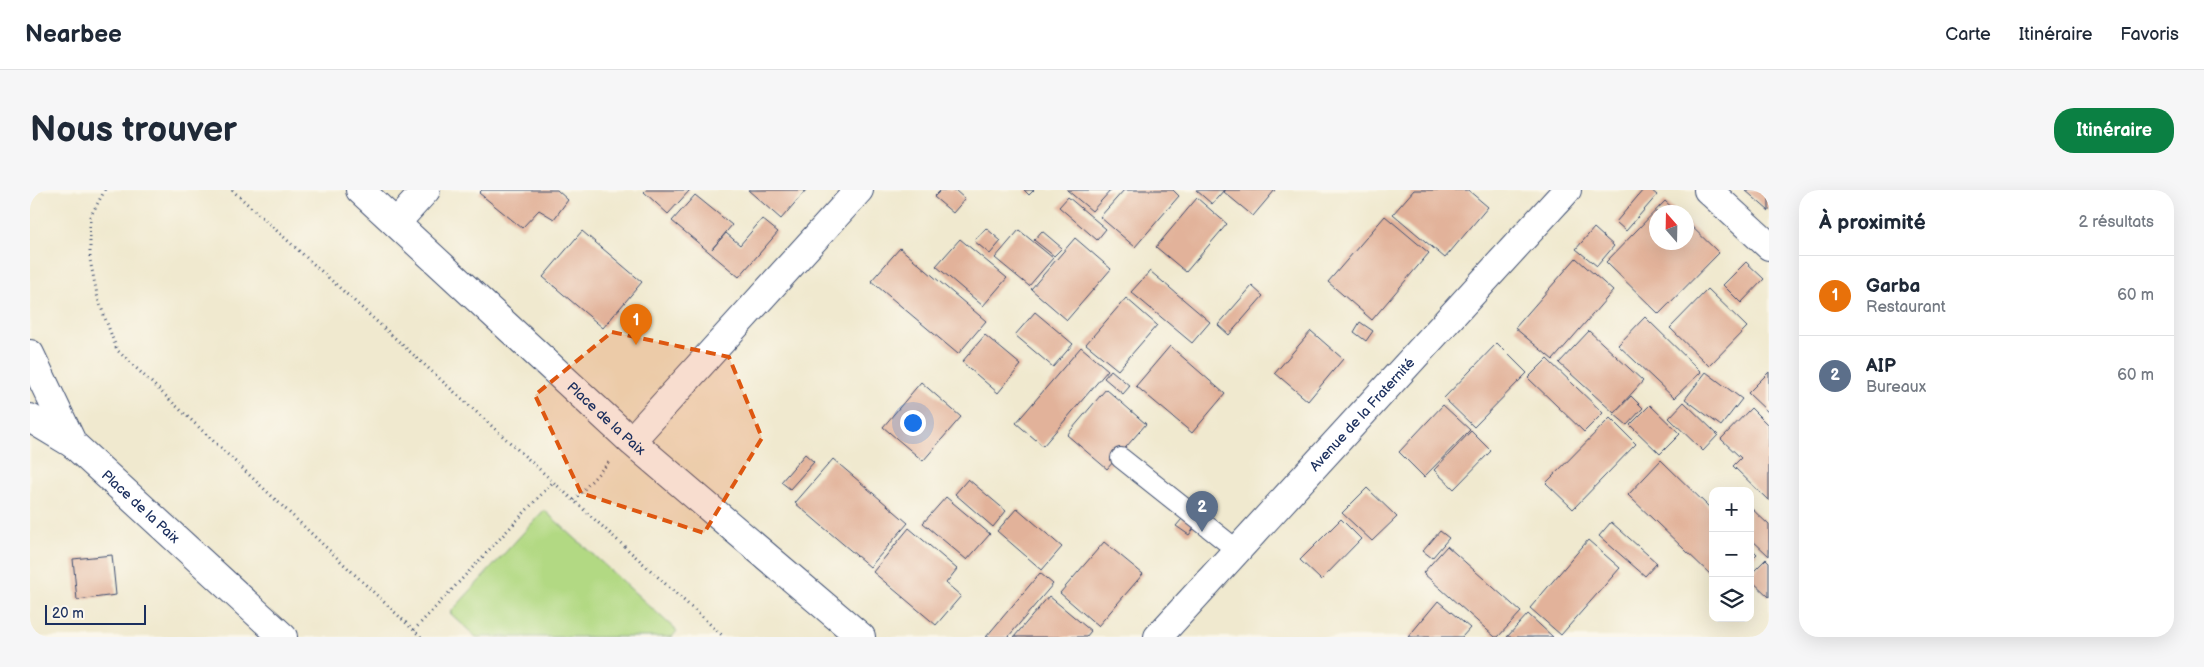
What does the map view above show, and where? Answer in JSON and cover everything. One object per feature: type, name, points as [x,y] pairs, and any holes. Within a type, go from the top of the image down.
[{"type":"main road","name":"Place de la Paix","points":[[360,190],[396,223],[623,449],[861,637]]},
{"type":"main road","points":[[396,223],[426,190]]},
{"type":"main road","points":[[623,449],[859,190]]},
{"type":"main road","name":"Avenue de la Fraternité","points":[[1158,637],[1567,190]]},
{"type":"main road","points":[[1708,190],[1769,246]]},
{"type":"main road","name":"Place de la Paix","points":[[30,354],[73,444],[283,637]]},
{"type":"main road","points":[[30,418],[73,444]]},
{"type":"lane","points":[[1121,458],[1237,550]]},
{"type":"path","points":[[105,190],[90,217],[90,260],[98,299],[117,350],[421,637]]},
{"type":"path","points":[[232,190],[724,637]]},
{"type":"path","points":[[574,500],[623,449]]},
{"type":"path","points":[[414,630],[553,482]]},
{"type":"highlighted area","points":[[612,332],[729,357],[762,438],[704,533],[581,493],[535,395]]},
{"type":"green space","points":[[544,510],[677,631],[672,637],[476,637],[450,613]]},
{"type":"building","points":[[482,190],[557,190],[568,200],[554,219],[539,210],[522,228],[479,193]]},
{"type":"building","points":[[646,190],[690,190],[668,214],[644,192]]},
{"type":"building","points":[[748,190],[806,190],[781,219]]},
{"type":"building","points":[[941,190],[955,190],[965,199],[953,213],[934,197]]},
{"type":"building","points":[[1024,190],[1034,190],[1029,195]]},
{"type":"building","points":[[1067,190],[1111,190],[1092,211]]},
{"type":"building","points":[[1124,190],[1173,190],[1179,196],[1135,247],[1100,217]]},
{"type":"building","points":[[1196,190],[1224,190],[1212,204]]},
{"type":"building","points":[[1226,190],[1275,190],[1253,216],[1224,192]]},
{"type":"building","points":[[1414,190],[1468,190],[1488,207],[1445,258],[1393,214]]},
{"type":"building","points":[[1643,190],[1651,190],[1657,195],[1626,231],[1616,222]]},
{"type":"building","points":[[1745,190],[1769,190],[1769,211]]},
{"type":"building","points":[[695,195],[732,225],[712,249],[726,233],[740,245],[762,219],[778,232],[739,277],[672,221]]},
{"type":"building","points":[[1068,197],[1106,229],[1097,240],[1059,207]]},
{"type":"building","points":[[1197,198],[1227,224],[1186,272],[1156,247]]},
{"type":"building","points":[[1665,201],[1669,205],[1661,205]]},
{"type":"building","points":[[1385,216],[1429,253],[1372,320],[1328,282]]},
{"type":"building","points":[[1649,218],[1649,250],[1694,250],[1694,229],[1719,253],[1659,314],[1606,262]]},
{"type":"building","points":[[986,228],[1001,241],[990,254],[974,241]]},
{"type":"building","points":[[1594,228],[1614,246],[1597,266],[1576,249]]},
{"type":"building","points":[[1019,230],[1053,258],[1029,286],[995,258]]},
{"type":"building","points":[[582,231],[642,282],[603,328],[543,277]]},
{"type":"building","points":[[1042,231],[1062,248],[1054,256],[1034,240]]},
{"type":"building","points":[[1075,238],[1111,269],[1067,320],[1031,289]]},
{"type":"building","points":[[960,239],[1007,278],[983,306],[936,266]]},
{"type":"building","points":[[900,248],[986,321],[958,354],[871,281]]},
{"type":"building","points":[[1576,258],[1613,291],[1553,360],[1515,328]]},
{"type":"building","points":[[1746,262],[1764,279],[1741,303],[1723,285]]},
{"type":"building","points":[[1150,271],[1210,322],[1192,343],[1131,292]]},
{"type":"building","points":[[1252,286],[1263,296],[1229,335],[1218,325]]},
{"type":"building","points":[[1708,289],[1747,327],[1709,366],[1670,328]]},
{"type":"building","points":[[1126,298],[1157,325],[1118,370],[1086,344]]},
{"type":"building","points":[[1035,312],[1073,344],[1053,367],[1015,335]]},
{"type":"building","points":[[1645,317],[1701,372],[1674,398],[1618,345]]},
{"type":"building","points":[[1360,322],[1373,331],[1366,341],[1354,332]]},
{"type":"building","points":[[1311,331],[1343,359],[1308,401],[1275,373]]},
{"type":"building","points":[[1589,331],[1643,381],[1614,413],[1559,363]]},
{"type":"building","points":[[985,335],[1021,365],[998,393],[962,362]]},
{"type":"building","points":[[1497,343],[1527,373],[1474,427],[1444,398]]},
{"type":"building","points":[[1170,346],[1225,394],[1192,433],[1136,386]]},
{"type":"building","points":[[1081,347],[1108,370],[1043,446],[1016,423]]},
{"type":"building","points":[[1547,359],[1603,413],[1584,432],[1528,378]]},
{"type":"building","points":[[1111,370],[1130,386],[1123,394],[1104,378]]},
{"type":"building","points":[[1706,372],[1742,399],[1721,426],[1685,399]]},
{"type":"building","points":[[1769,372],[1769,413],[1748,393]]},
{"type":"building","points":[[921,382],[961,417],[923,461],[883,427]]},
{"type":"building","points":[[1106,389],[1146,424],[1107,469],[1067,435]]},
{"type":"building","points":[[1631,396],[1643,408],[1627,425],[1614,414]]},
{"type":"building","points":[[1684,402],[1718,435],[1703,451],[1669,418]]},
{"type":"building","points":[[1443,405],[1470,430],[1424,477],[1399,452]]},
{"type":"building","points":[[1650,405],[1680,434],[1660,454],[1630,425]]},
{"type":"building","points":[[1751,408],[1769,426],[1769,501],[1733,466],[1741,458],[1721,439]]},
{"type":"building","points":[[1610,418],[1636,444],[1573,509],[1546,483]]},
{"type":"building","points":[[1471,431],[1491,451],[1454,489],[1434,470]]},
{"type":"building","points":[[805,454],[814,462],[790,489],[781,482]]},
{"type":"building","points":[[833,459],[908,523],[870,567],[795,503]]},
{"type":"building","points":[[1661,460],[1709,507],[1709,573],[1628,495]]},
{"type":"building","points":[[968,479],[1006,511],[993,527],[955,494]]},
{"type":"building","points":[[1367,488],[1397,517],[1372,541],[1342,513]]},
{"type":"building","points":[[946,497],[990,534],[967,560],[923,523]]},
{"type":"building","points":[[1017,508],[1062,547],[1042,570],[997,531]]},
{"type":"building","points":[[1754,511],[1769,525],[1769,556],[1754,542]]},
{"type":"building","points":[[1187,513],[1199,522],[1189,535],[1176,526]]},
{"type":"building","points":[[1341,519],[1361,539],[1321,580],[1300,560]]},
{"type":"building","points":[[1611,522],[1657,563],[1645,576],[1599,536]]},
{"type":"building","points":[[909,528],[957,569],[946,583],[961,596],[936,625],[873,572]]},
{"type":"building","points":[[1440,531],[1449,538],[1432,558],[1423,551]]},
{"type":"building","points":[[1588,540],[1620,568],[1561,635],[1530,608]]},
{"type":"building","points":[[1104,542],[1143,574],[1098,626],[1060,593]]},
{"type":"building","points":[[1447,546],[1521,612],[1498,637],[1495,637],[1423,573]]},
{"type":"building","points":[[112,555],[116,595],[77,600],[73,559]]},
{"type":"building","points":[[1766,559],[1769,562],[1769,597],[1754,583],[1754,571]]},
{"type":"building","points":[[1040,573],[1053,584],[1008,637],[986,637]]},
{"type":"building","points":[[1049,596],[1091,631],[1086,637],[1014,637]]},
{"type":"building","points":[[1438,601],[1470,628],[1462,637],[1408,637]]},
{"type":"building","points":[[1528,614],[1553,637],[1507,637]]},
{"type":"place","name":"Garba","points":[[636,345]]},
{"type":"place","name":"AIP","points":[[1202,532]]}]
